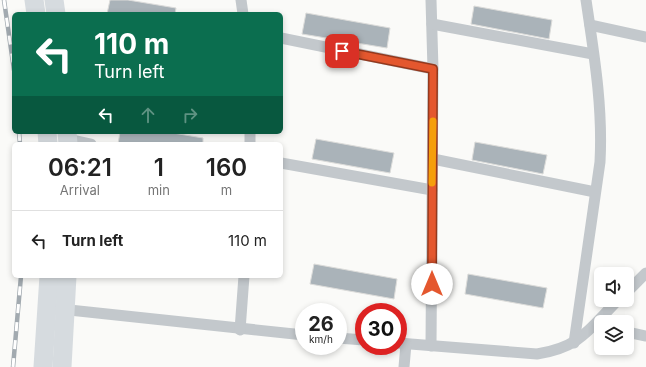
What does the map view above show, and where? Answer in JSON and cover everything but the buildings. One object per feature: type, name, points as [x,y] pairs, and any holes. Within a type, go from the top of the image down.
[{"type":"highway","points":[[34,0],[36,12]]},
{"type":"highway","points":[[54,0],[56,12]]},
{"type":"highway","points":[[49,278],[57,309],[62,367]]},
{"type":"highway","points":[[43,367],[57,309],[66,278]]},
{"type":"street","points":[[241,0],[243,12]]},
{"type":"street","points":[[431,0],[433,69],[431,346]]},
{"type":"street","points":[[574,343],[595,192],[601,133],[600,104],[586,0]]},
{"type":"street","points":[[432,24],[594,54]]},
{"type":"street","points":[[590,25],[646,37]]},
{"type":"street","points":[[283,38],[433,69]]},
{"type":"street","points":[[67,138],[83,142]]},
{"type":"street","points":[[433,159],[595,192]]},
{"type":"street","points":[[283,163],[432,190]]},
{"type":"street","points":[[634,285],[646,273]]},
{"type":"street","points":[[240,330],[244,278]]},
{"type":"street","points":[[57,309],[240,330],[295,334]]},
{"type":"street","points":[[407,344],[537,354],[556,351],[574,343],[594,328]]},
{"type":"street","points":[[634,333],[646,336]]},
{"type":"street","points":[[403,355],[404,367]]},
{"type":"railway","points":[[4,0],[12,56]]},
{"type":"railway","points":[[19,134],[20,142]]},
{"type":"railway","points":[[13,367],[21,278]]},
{"type":"slow traffic","points":[[432,183],[433,121]]},
{"type":"route","points":[[342,51],[433,69],[432,284]]}]
